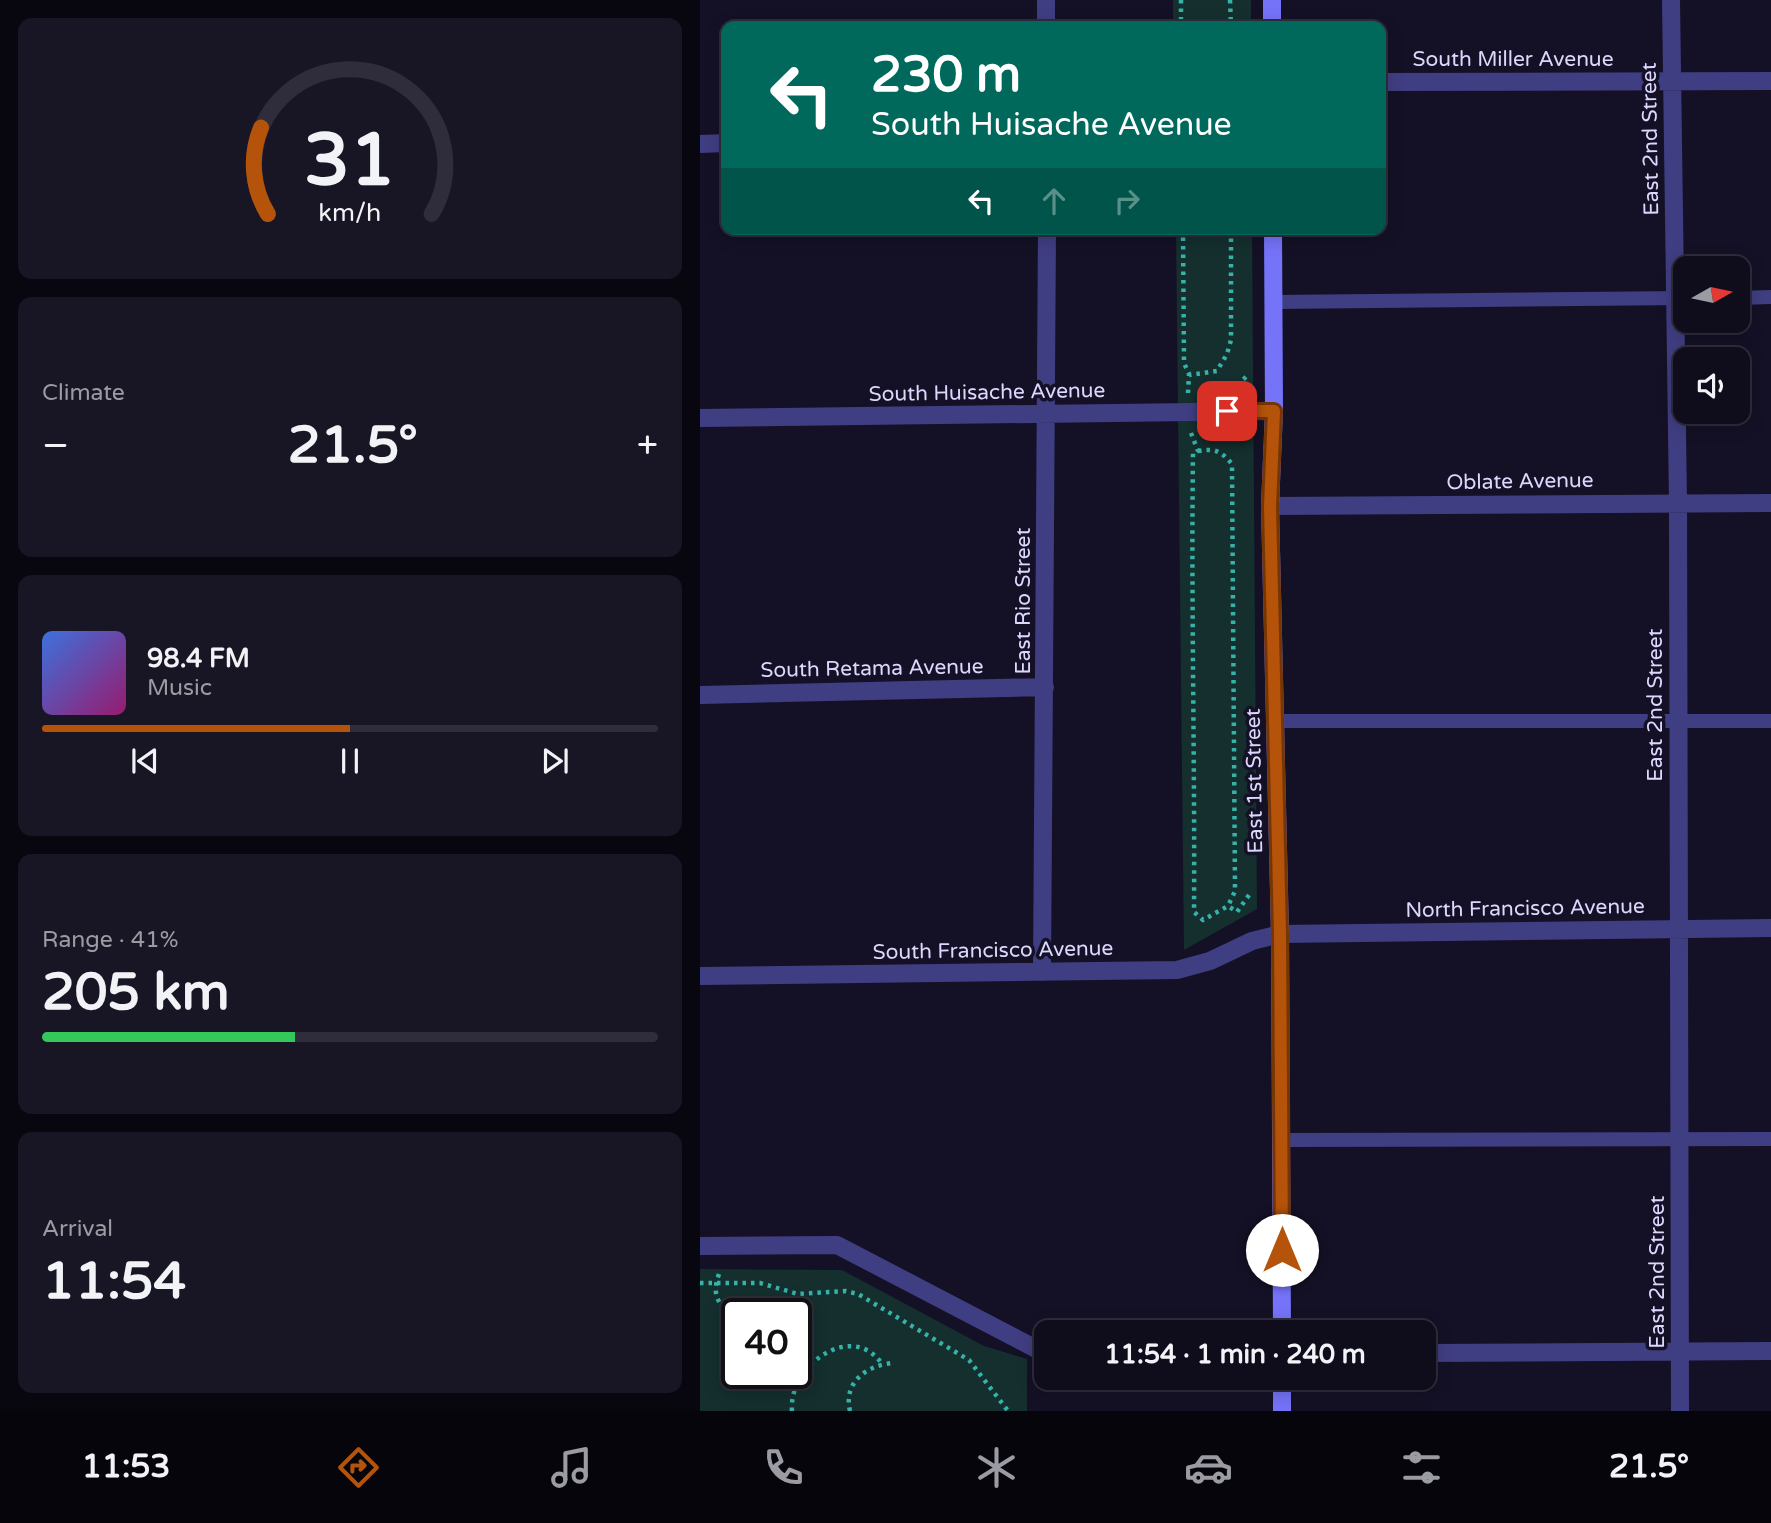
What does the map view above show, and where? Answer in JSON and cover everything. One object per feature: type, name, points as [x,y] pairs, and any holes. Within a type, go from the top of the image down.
[{"type":"street","points":[[1046,0],[1046,21]]},
{"type":"street","points":[[1272,0],[1272,21]]},
{"type":"street","name":"East 2nd Street","points":[[1671,0],[1671,81],[1678,256]]},
{"type":"street","name":"South Miller Avenue","points":[[1386,82],[1771,81]]},
{"type":"street","points":[[700,144],[721,143]]},
{"type":"street","name":"East Rio Street","points":[[1042,972],[1047,235]]},
{"type":"street","name":"East 1st Street","points":[[1273,235],[1274,411],[1270,506],[1280,934],[1282,1320]]},
{"type":"street","name":"East 2nd Street","points":[[1680,333],[1680,1411]]},
{"type":"street","name":"South Huisache Avenue","points":[[700,418],[1274,411]]},
{"type":"street","name":"Oblate Avenue","points":[[1270,506],[1771,503]]},
{"type":"street","name":"South Retama Avenue","points":[[700,695],[1045,687]]},
{"type":"street","name":"North Francisco Avenue","points":[[1280,934],[1771,928]]},
{"type":"street","name":"South Francisco Avenue","points":[[700,976],[1177,970],[1210,961],[1252,941],[1280,934]]},
{"type":"street","points":[[700,1246],[837,1245],[1034,1348]]},
{"type":"street","points":[[1436,1353],[1771,1351]]},
{"type":"street","points":[[1282,1390],[1282,1411]]},
{"type":"lane","points":[[1750,298],[1771,297]]},
{"type":"lane","points":[[1273,302],[1673,298]]},
{"type":"lane","points":[[1275,721],[1771,721]]},
{"type":"lane","points":[[1282,1140],[1771,1139]]},
{"type":"path","points":[[1181,0],[1181,21]]},
{"type":"path","points":[[1230,0],[1231,21]]},
{"type":"path","points":[[1183,235],[1184,363],[1189,374],[1190,430],[1198,451]]},
{"type":"path","points":[[1189,374],[1217,371],[1227,354],[1231,340],[1231,235]]},
{"type":"path","points":[[1212,448],[1222,453],[1232,464],[1235,891],[1228,906],[1203,920],[1194,912],[1192,557],[1193,453],[1198,451],[1212,448]]},
{"type":"path","points":[[1228,906],[1237,912],[1249,895]]},
{"type":"path","points":[[719,1274],[714,1287],[721,1305]]},
{"type":"path","points":[[700,1283],[760,1283],[798,1294],[845,1291],[858,1294],[969,1360],[1008,1411]]},
{"type":"path","points":[[792,1411],[793,1391],[799,1378],[819,1357],[833,1349],[863,1348],[876,1355],[882,1364]]},
{"type":"path","points":[[849,1411],[849,1397],[861,1374],[882,1364],[893,1363]]},
{"type":"green space","points":[[1173,0],[1251,0],[1251,21],[1173,21]]},
{"type":"green space","points":[[1176,235],[1252,235],[1257,909],[1184,950]]},
{"type":"green space","points":[[700,1269],[842,1270],[984,1346],[1027,1359],[1027,1411],[700,1411]]},
{"type":"route","points":[[1227,411],[1274,411],[1270,506],[1280,934],[1282,1250]]}]
